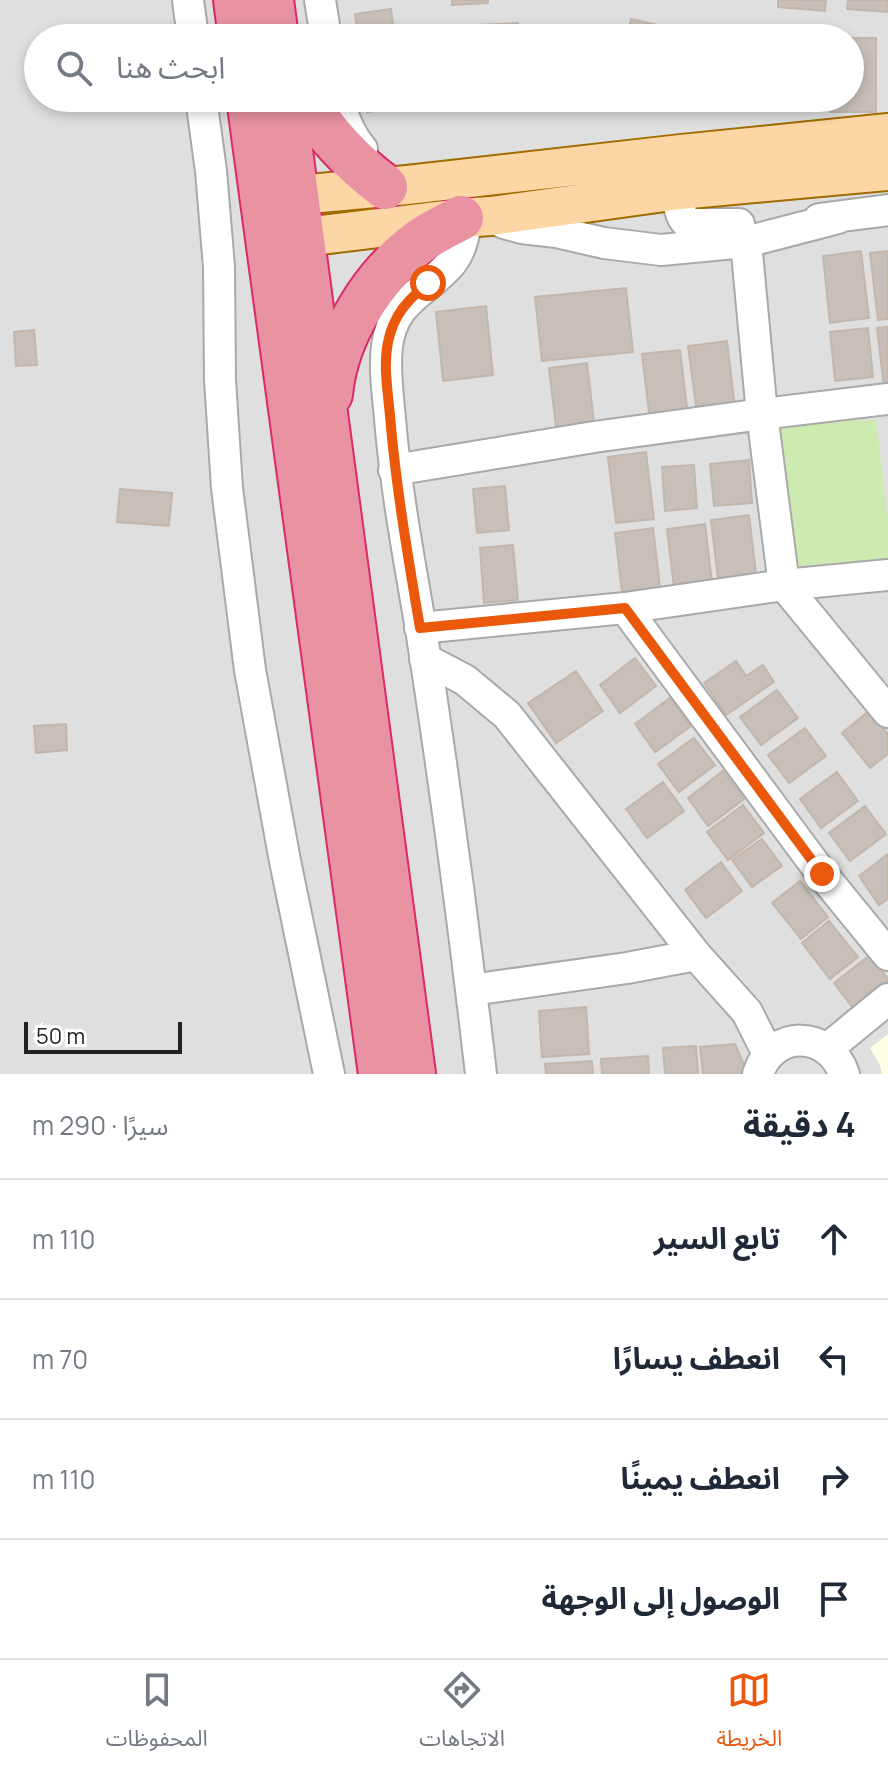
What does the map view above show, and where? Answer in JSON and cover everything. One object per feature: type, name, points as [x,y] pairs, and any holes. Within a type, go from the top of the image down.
[{"type":"highway","points":[[236,0],[264,24]]},
{"type":"highway","points":[[253,112],[282,218],[327,424],[413,1074]]},
{"type":"highway","points":[[283,112],[282,218],[381,1074]]},
{"type":"highway","points":[[311,112],[334,142],[358,166],[396,186]]},
{"type":"highway","points":[[327,424],[331,381],[344,340],[364,301],[391,268],[423,239],[473,217]]},
{"type":"main road","points":[[282,218],[396,186],[888,133]]},
{"type":"main road","points":[[282,218],[473,217],[679,190],[888,171]]},
{"type":"street","points":[[188,0],[191,24]]},
{"type":"street","points":[[320,0],[324,24]]},
{"type":"street","points":[[203,112],[219,267],[220,380],[227,488],[250,670],[329,1074]]},
{"type":"street","points":[[342,112],[351,136],[396,186]]},
{"type":"street","points":[[679,190],[681,217],[688,224],[734,225],[838,218],[888,210]]},
{"type":"street","points":[[481,1074],[425,659],[394,470],[386,367],[387,343],[396,317],[406,303],[445,269],[460,250],[473,217],[604,243],[661,250],[746,242],[838,218]]},
{"type":"street","points":[[746,242],[762,414],[784,585],[888,712]]},
{"type":"street","points":[[394,470],[594,437],[888,399]]},
{"type":"street","points":[[420,628],[625,608],[784,585],[888,575]]},
{"type":"street","points":[[625,608],[822,874],[888,955]]},
{"type":"street","points":[[425,659],[465,680],[507,715],[696,955],[747,1012],[763,1064]]},
{"type":"street","points":[[471,990],[696,955]]},
{"type":"street","points":[[827,1049],[888,999]]},
{"type":"street","points":[[763,1064],[778,1046],[803,1040],[827,1049],[837,1059],[844,1074]]},
{"type":"shaded area","points":[[0,0],[888,0],[888,1074],[0,1074]]},
{"type":"shaded area","points":[[888,1034],[888,1074],[882,1074],[870,1048]]},
{"type":"green space","points":[[843,418],[876,419],[888,521],[888,567],[794,575],[778,434],[784,427]]},
{"type":"building","points":[[452,0],[488,0],[488,3],[452,5]]},
{"type":"building","points":[[778,0],[826,0],[825,11],[778,7]]},
{"type":"building","points":[[848,0],[888,0],[888,12],[847,9]]},
{"type":"building","points":[[391,9],[393,24],[356,24],[355,14]]},
{"type":"building","points":[[631,19],[653,24],[630,24]]},
{"type":"building","points":[[864,38],[876,38],[876,112],[864,112]]},
{"type":"building","points":[[861,251],[869,318],[830,323],[823,256]]},
{"type":"building","points":[[888,251],[888,319],[878,320],[870,253]]},
{"type":"building","points":[[626,288],[633,352],[542,361],[535,297]]},
{"type":"building","points":[[486,306],[493,375],[443,381],[436,312]]},
{"type":"building","points":[[888,327],[888,395],[885,395],[877,328]]},
{"type":"building","points":[[868,328],[873,377],[835,381],[830,332]]},
{"type":"building","points":[[34,330],[37,365],[16,366],[14,332]]},
{"type":"building","points":[[727,341],[735,408],[697,413],[688,346]]},
{"type":"building","points":[[680,350],[688,416],[650,421],[642,354]]},
{"type":"building","points":[[587,363],[595,430],[557,435],[549,368]]},
{"type":"building","points":[[646,452],[654,519],[616,523],[608,457]]},
{"type":"building","points":[[749,460],[752,503],[714,506],[710,464]]},
{"type":"building","points":[[694,465],[697,508],[665,511],[662,467]]},
{"type":"building","points":[[505,486],[509,530],[477,533],[473,489]]},
{"type":"building","points":[[120,489],[172,493],[169,526],[117,522]]},
{"type":"building","points":[[749,515],[757,582],[719,587],[711,520]]},
{"type":"building","points":[[705,524],[713,591],[675,596],[667,529]]},
{"type":"building","points":[[653,528],[661,595],[623,600],[615,533]]},
{"type":"building","points":[[513,545],[518,600],[484,603],[480,548]]},
{"type":"building","points":[[635,658],[656,686],[620,713],[600,685]]},
{"type":"building","points":[[736,661],[746,676],[763,665],[774,682],[726,715],[704,683]]},
{"type":"building","points":[[576,671],[603,711],[556,743],[528,703]]},
{"type":"building","points":[[777,690],[798,718],[761,745],[740,717]]},
{"type":"building","points":[[670,698],[691,726],[655,752],[635,724]]},
{"type":"building","points":[[869,711],[888,734],[888,754],[870,768],[842,733]]},
{"type":"building","points":[[66,724],[67,750],[36,753],[34,726]]},
{"type":"building","points":[[805,728],[826,756],[789,783],[768,755]]},
{"type":"building","points":[[694,738],[715,765],[679,792],[658,764]]},
{"type":"building","points":[[723,771],[744,799],[708,826],[688,798]]},
{"type":"building","points":[[837,772],[858,801],[821,828],[800,799]]},
{"type":"building","points":[[663,782],[684,811],[647,838],[626,809]]},
{"type":"building","points":[[743,805],[764,833],[728,860],[707,832]]},
{"type":"building","points":[[865,806],[886,834],[850,861],[829,833]]},
{"type":"building","points":[[762,839],[782,866],[752,887],[732,860]]},
{"type":"building","points":[[888,854],[888,899],[879,905],[859,876]]},
{"type":"building","points":[[721,862],[742,891],[706,918],[685,890]]},
{"type":"building","points":[[800,881],[828,917],[801,939],[772,903]]},
{"type":"building","points":[[829,921],[858,957],[830,979],[802,943]]},
{"type":"building","points":[[870,955],[888,979],[888,986],[855,1011],[834,983]]},
{"type":"building","points":[[586,1007],[589,1054],[542,1057],[539,1011]]},
{"type":"building","points":[[735,1044],[748,1074],[703,1074],[700,1047]]},
{"type":"building","points":[[696,1046],[698,1074],[665,1074],[663,1048]]},
{"type":"building","points":[[648,1056],[649,1074],[602,1074],[601,1059]]},
{"type":"building","points":[[592,1061],[593,1074],[546,1074],[545,1064]]},
{"type":"route","points":[[428,283],[396,317],[387,343],[386,367],[394,470],[420,628],[625,608],[822,874]]}]
